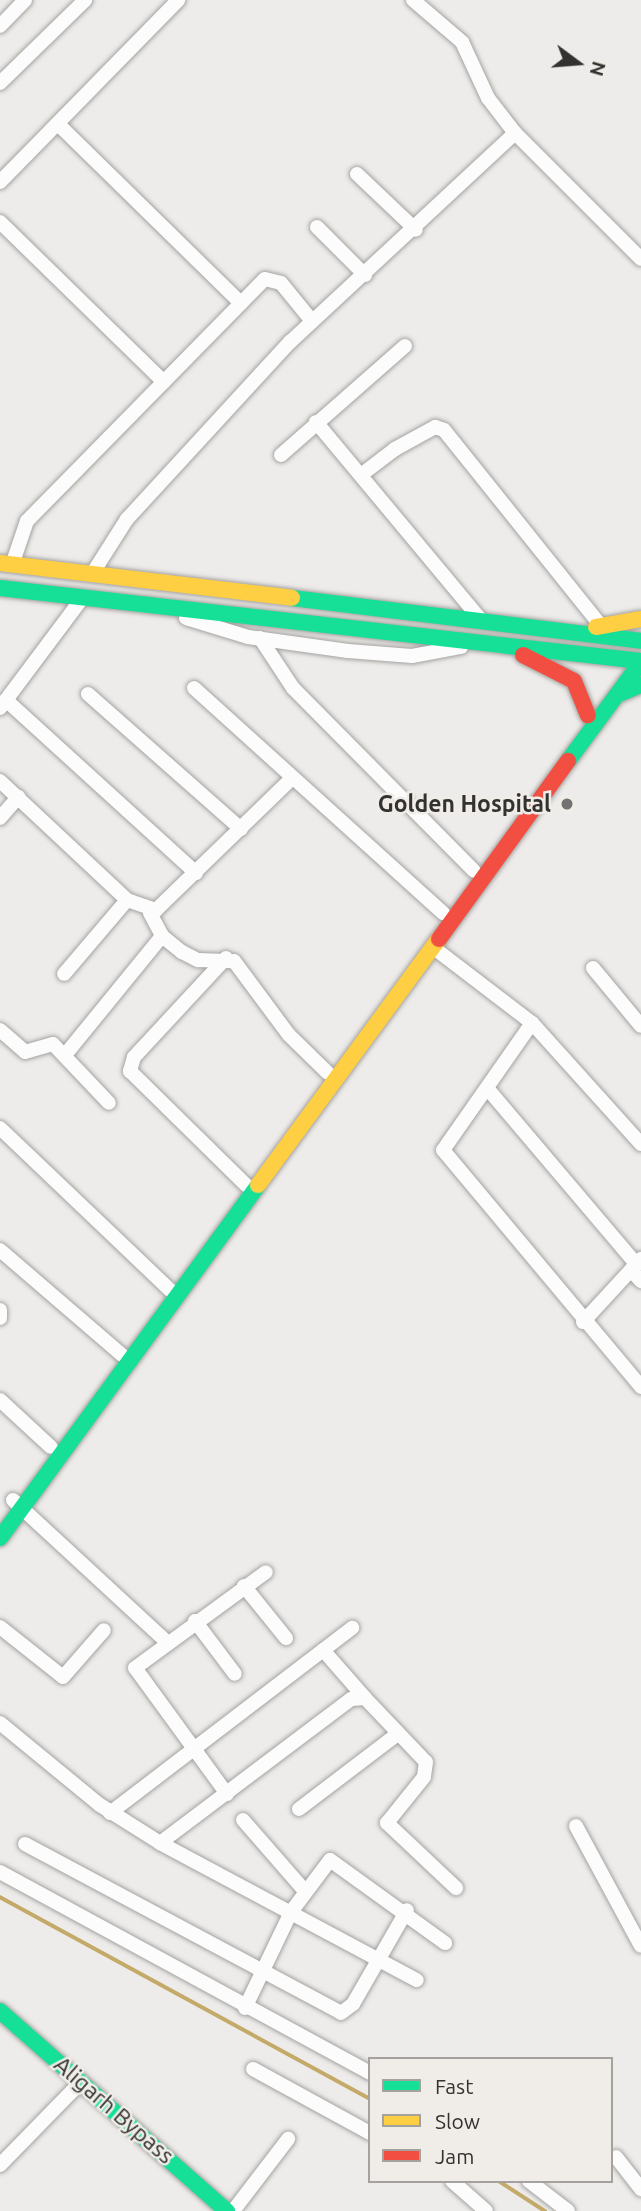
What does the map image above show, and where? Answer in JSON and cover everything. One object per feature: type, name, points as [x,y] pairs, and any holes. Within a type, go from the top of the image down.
[{"type":"main road","points":[[0,1517],[18,1503],[434,948],[617,695],[636,661],[640,640],[6,564]]},
{"type":"main road","points":[[0,587],[636,661]]},
{"type":"main road","points":[[561,632],[641,618]]},
{"type":"main road","points":[[503,646],[574,681],[588,715]]},
{"type":"main road","points":[[0,1538],[51,1447],[170,1290],[588,715],[636,661]]},
{"type":"main road","points":[[617,695],[641,685]]},
{"type":"main road","name":"Aligarh Bypass","points":[[0,2011],[226,2210]]},
{"type":"street","points":[[0,26],[25,0]]},
{"type":"street","points":[[0,83],[85,0]]},
{"type":"street","points":[[0,182],[60,126],[178,0]]},
{"type":"street","points":[[413,0],[462,42],[488,98],[515,133],[640,255]]},
{"type":"street","points":[[60,126],[240,303]]},
{"type":"street","points":[[92,574],[127,519],[312,321],[416,230],[515,133]]},
{"type":"street","points":[[357,174],[416,230]]},
{"type":"street","points":[[0,222],[164,383]]},
{"type":"street","points":[[317,227],[365,275]]},
{"type":"street","points":[[6,564],[27,521],[265,279],[275,279],[312,321]]},
{"type":"street","points":[[281,455],[405,346]]},
{"type":"street","points":[[317,422],[482,622]]},
{"type":"street","points":[[361,475],[395,449],[435,427],[444,430],[601,627]]},
{"type":"street","points":[[83,597],[3,704],[196,873]]},
{"type":"street","points":[[139,603],[260,638],[412,656],[476,642]]},
{"type":"street","points":[[260,638],[293,688],[474,871]]},
{"type":"street","points":[[194,688],[443,913]]},
{"type":"street","points":[[88,694],[241,829]]},
{"type":"street","points":[[150,912],[196,873],[292,778]]},
{"type":"street","points":[[0,781],[127,901],[150,912],[162,936],[198,960],[226,958],[240,966],[289,1035],[328,1073]]},
{"type":"street","points":[[0,817],[18,797]]},
{"type":"street","points":[[64,974],[127,901]]},
{"type":"street","points":[[65,1055],[162,936]]},
{"type":"street","points":[[434,948],[532,1023],[641,1144]]},
{"type":"street","points":[[226,958],[134,1057],[130,1071],[246,1185]]},
{"type":"street","points":[[593,968],[641,1026]]},
{"type":"street","points":[[532,1023],[443,1150],[583,1322],[641,1387]]},
{"type":"street","points":[[0,1030],[25,1052],[46,1041],[65,1055],[109,1103]]},
{"type":"street","points":[[487,1088],[637,1269],[583,1322]]},
{"type":"street","points":[[0,1128],[170,1290]]},
{"type":"street","points":[[0,1250],[122,1355]]},
{"type":"street","points":[[0,1310],[0,1318]]},
{"type":"street","points":[[0,1400],[51,1447]]},
{"type":"street","points":[[18,1503],[166,1642]]},
{"type":"street","points":[[227,1794],[136,1676],[139,1662],[266,1572]]},
{"type":"street","points":[[244,1586],[286,1638]]},
{"type":"street","points":[[195,1621],[235,1674]]},
{"type":"street","points":[[0,1627],[63,1678],[104,1630]]},
{"type":"street","points":[[110,1813],[352,1628]]},
{"type":"street","points":[[323,1650],[396,1735],[421,1754],[427,1771],[387,1823],[456,1888]]},
{"type":"street","points":[[160,1843],[351,1699],[365,1698]]},
{"type":"street","points":[[0,1723],[110,1813],[160,1843],[417,1980]]},
{"type":"street","points":[[299,1809],[396,1735]]},
{"type":"street","points":[[243,1821],[305,1891]]},
{"type":"street","points":[[576,1826],[641,1946]]},
{"type":"street","points":[[25,1844],[345,2012],[407,1910]]},
{"type":"street","points":[[245,2008],[259,1968],[291,1912],[330,1860],[407,1910],[445,1944]]},
{"type":"street","points":[[0,1872],[245,2008],[368,2072]]},
{"type":"street","points":[[253,2069],[368,2132]]},
{"type":"street","points":[[0,2165],[82,2081]]},
{"type":"street","points":[[226,2210],[288,2138]]},
{"type":"street","points":[[616,2157],[641,2189]]},
{"type":"street","points":[[454,2183],[486,2211]]},
{"type":"street","points":[[532,2183],[568,2211]]},
{"type":"waterway","points":[[0,1897],[368,2098]]},
{"type":"waterway","points":[[502,2183],[545,2211]]},
{"type":"traffic: fast","points":[[0,588],[641,661]]},
{"type":"traffic: fast","points":[[292,598],[641,641]]},
{"type":"traffic: fast","points":[[568,761],[641,662]]},
{"type":"traffic: fast","points":[[617,695],[641,685]]},
{"type":"traffic: fast","points":[[0,1538],[258,1185]]},
{"type":"traffic: fast","points":[[0,2011],[227,2211]]},
{"type":"traffic: slow","points":[[0,563],[292,598]]},
{"type":"traffic: slow","points":[[596,627],[641,619]]},
{"type":"traffic: slow","points":[[258,1185],[439,939]]},
{"type":"traffic: jam","points":[[523,655],[574,681],[588,715]]},
{"type":"traffic: jam","points":[[439,939],[568,761]]},
{"type":"place","name":"Golden Hospital","points":[[567,804]]}]
